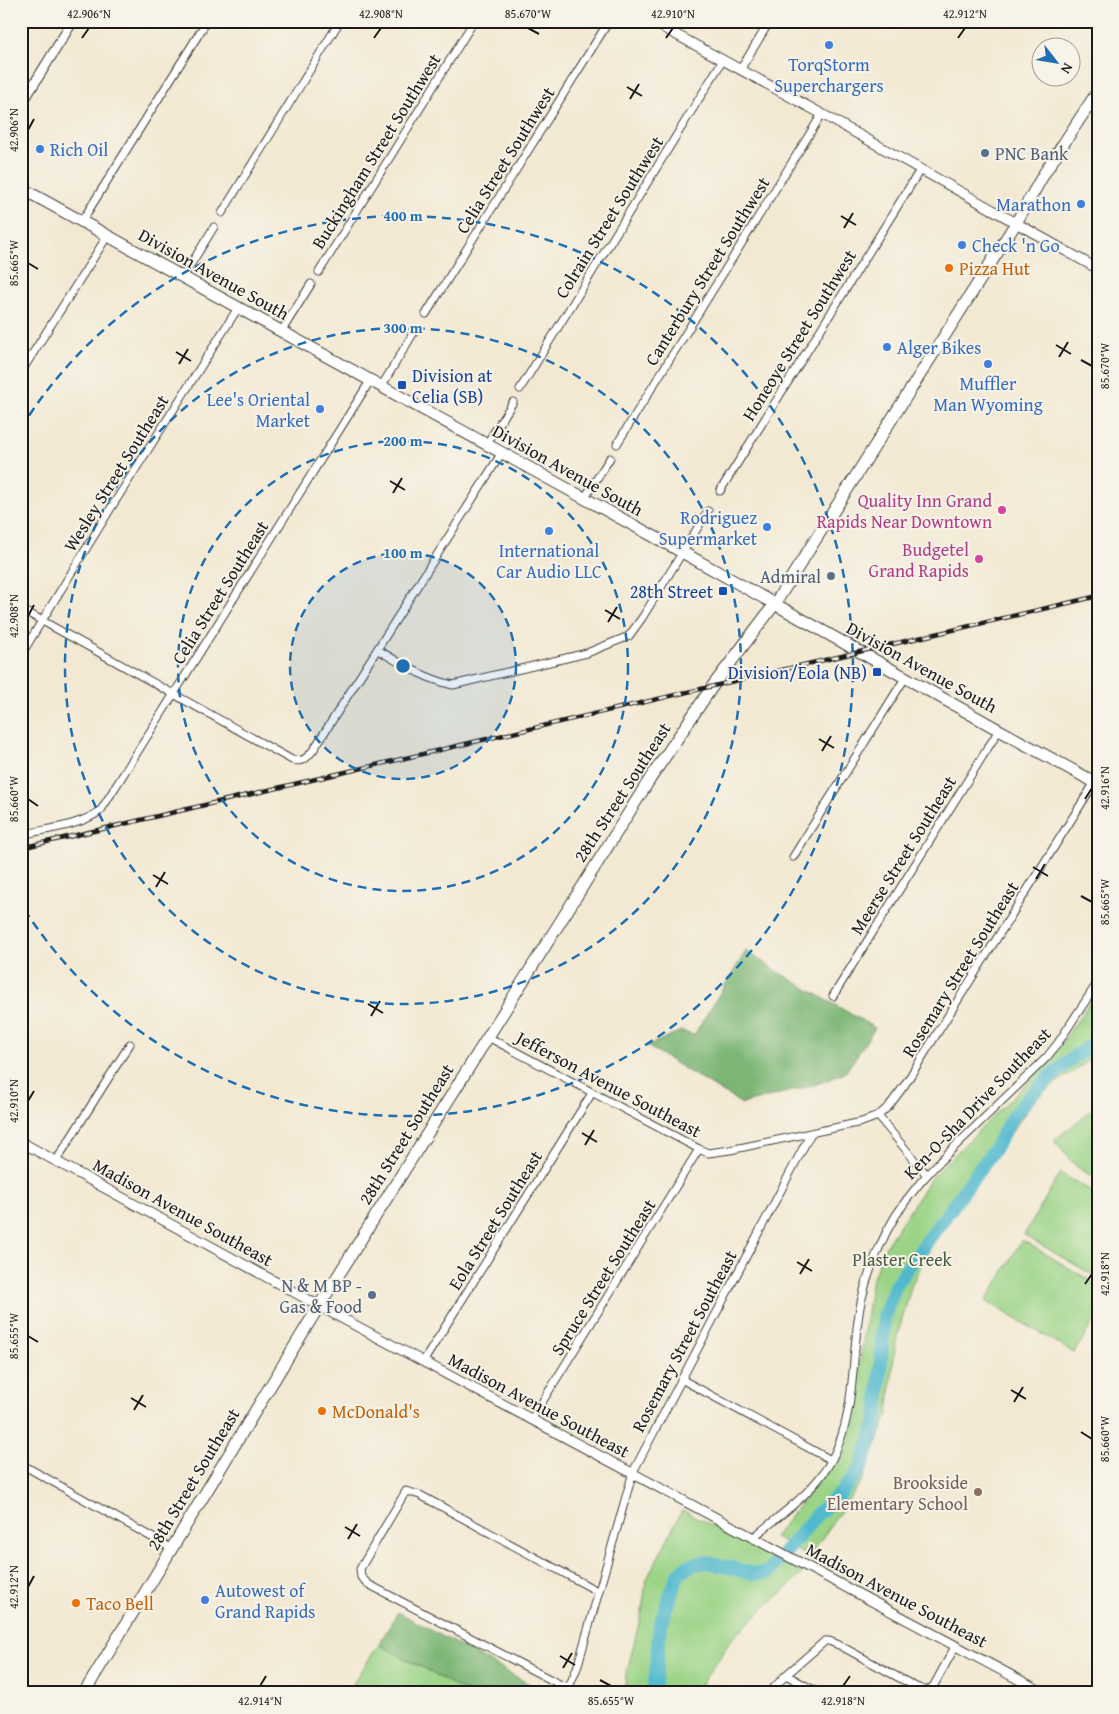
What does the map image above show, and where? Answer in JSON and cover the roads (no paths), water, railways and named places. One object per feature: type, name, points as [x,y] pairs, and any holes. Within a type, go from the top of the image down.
[{"type":"main road","name":"28th Street Southeast","points":[[84,1693],[319,1306],[488,1037],[682,731],[712,687],[774,605],[1016,223],[1045,172],[1098,91]]},
{"type":"main road","name":"Division Avenue South","points":[[21,188],[184,276],[281,332],[584,500],[682,552],[1096,783]]},
{"type":"street","points":[[21,105],[74,21]]},
{"type":"street","points":[[82,221],[207,21]]},
{"type":"street","points":[[222,213],[340,21]]},
{"type":"street","name":"Buckingham Street Southwest","points":[[319,272],[474,21]]},
{"type":"street","name":"Celia Street Southwest","points":[[426,314],[608,21]]},
{"type":"street","points":[[652,21],[1098,269]]},
{"type":"street","points":[[740,70],[770,21]]},
{"type":"street","name":"Colrain Street Southwest","points":[[520,389],[723,60]]},
{"type":"street","name":"Canterbury Street Southwest","points":[[617,444],[822,114]]},
{"type":"street","name":"Honeoye Street Southwest","points":[[720,491],[920,170]]},
{"type":"street","points":[[184,276],[214,227]]},
{"type":"street","points":[[21,372],[108,235]]},
{"type":"street","points":[[281,332],[311,284]]},
{"type":"street","name":"Wesley Street Southeast","points":[[21,654],[238,308]]},
{"type":"street","points":[[376,384],[414,332]]},
{"type":"street","name":"Celia Street Southeast","points":[[21,835],[72,823],[93,816],[100,810],[173,694],[376,384]]},
{"type":"street","points":[[486,445],[513,402]]},
{"type":"street","points":[[21,609],[292,760],[300,761],[305,759],[314,749],[501,454]]},
{"type":"street","points":[[584,500],[610,458]]},
{"type":"street","points":[[378,650],[436,682],[453,685],[588,653],[629,636],[708,511]]},
{"type":"street","points":[[793,857],[905,678]]},
{"type":"street","name":"Meerse Street Southeast","points":[[833,996],[999,730]]},
{"type":"street","name":"Rosemary Street Southeast","points":[[878,1116],[889,1106],[904,1086],[1096,783]]},
{"type":"street","name":"Ken-O-Sha Drive Southeast","points":[[754,1537],[799,1500],[831,1460],[844,1429],[850,1404],[861,1303],[879,1247],[892,1223],[926,1174],[1047,1057],[1098,982]]},
{"type":"street","name":"Jefferson Avenue Southeast","points":[[488,1037],[699,1150],[708,1152],[730,1150],[811,1133],[862,1122],[878,1116]]},
{"type":"street","points":[[56,1161],[130,1044]]},
{"type":"street","name":"Eola Street Southeast","points":[[423,1362],[592,1093]]},
{"type":"street","points":[[878,1116],[926,1174]]},
{"type":"street","name":"Rosemary Street Southeast","points":[[599,1592],[420,1495],[406,1491],[360,1569],[361,1577],[368,1584],[561,1685],[570,1687],[577,1668],[599,1592],[633,1472],[811,1133]]},
{"type":"street","name":"Madison Avenue Southeast","points":[[21,1142],[319,1306],[1044,1693]]},
{"type":"street","name":"Spruce Street Southeast","points":[[532,1420],[699,1150]]},
{"type":"street","points":[[681,1379],[831,1460]]},
{"type":"street","points":[[21,1464],[171,1548]]},
{"type":"street","points":[[769,1693],[822,1643],[829,1641],[916,1687],[927,1690],[933,1687],[956,1645]]},
{"type":"street","points":[[786,1675],[819,1693]]},
{"type":"waterway","name":"Plaster Creek","points":[[653,1693],[660,1624],[678,1575],[685,1568],[708,1562],[754,1574],[768,1573],[818,1513],[842,1492],[861,1468],[877,1421],[884,1316],[896,1284],[995,1148],[1012,1117],[1032,1094],[1070,1060],[1098,1041]]},
{"type":"railway","points":[[21,848],[1098,596]]},
{"type":"place","name":"TorqStorm Superchargers","points":[[829,45]]},
{"type":"place","name":"Rich Oil","points":[[40,149]]},
{"type":"place","name":"PNC Bank","points":[[985,153]]},
{"type":"place","name":"Marathon","points":[[1081,204]]},
{"type":"place","name":"Check 'n Go","points":[[962,245]]},
{"type":"place","name":"Pizza Hut","points":[[949,268]]},
{"type":"place","name":"Alger Bikes","points":[[887,347]]},
{"type":"place","name":"Muffler Man Wyoming","points":[[988,364]]},
{"type":"place","name":"Division at Celia (SB)","points":[[402,385]]},
{"type":"place","name":"Lee's Oriental Market","points":[[320,409]]},
{"type":"place","name":"Quality Inn Grand Rapids Near Downtown","points":[[1002,510]]},
{"type":"place","name":"Rodriguez Supermarket","points":[[767,527]]},
{"type":"place","name":"International Car Audio LLC","points":[[549,531]]},
{"type":"place","name":"Budgetel Grand Rapids","points":[[979,559]]},
{"type":"place","name":"Admiral","points":[[831,576]]},
{"type":"place","name":"28th Street","points":[[723,591]]},
{"type":"place","name":"Division/Eola (NB)","points":[[877,672]]},
{"type":"place","name":"N & M BP - Gas & Food","points":[[372,1295]]},
{"type":"place","name":"McDonald's","points":[[322,1411]]},
{"type":"place","name":"Brookside Elementary School","points":[[978,1492]]},
{"type":"place","name":"Autowest of Grand Rapids","points":[[205,1600]]},
{"type":"place","name":"Taco Bell","points":[[76,1603]]}]
